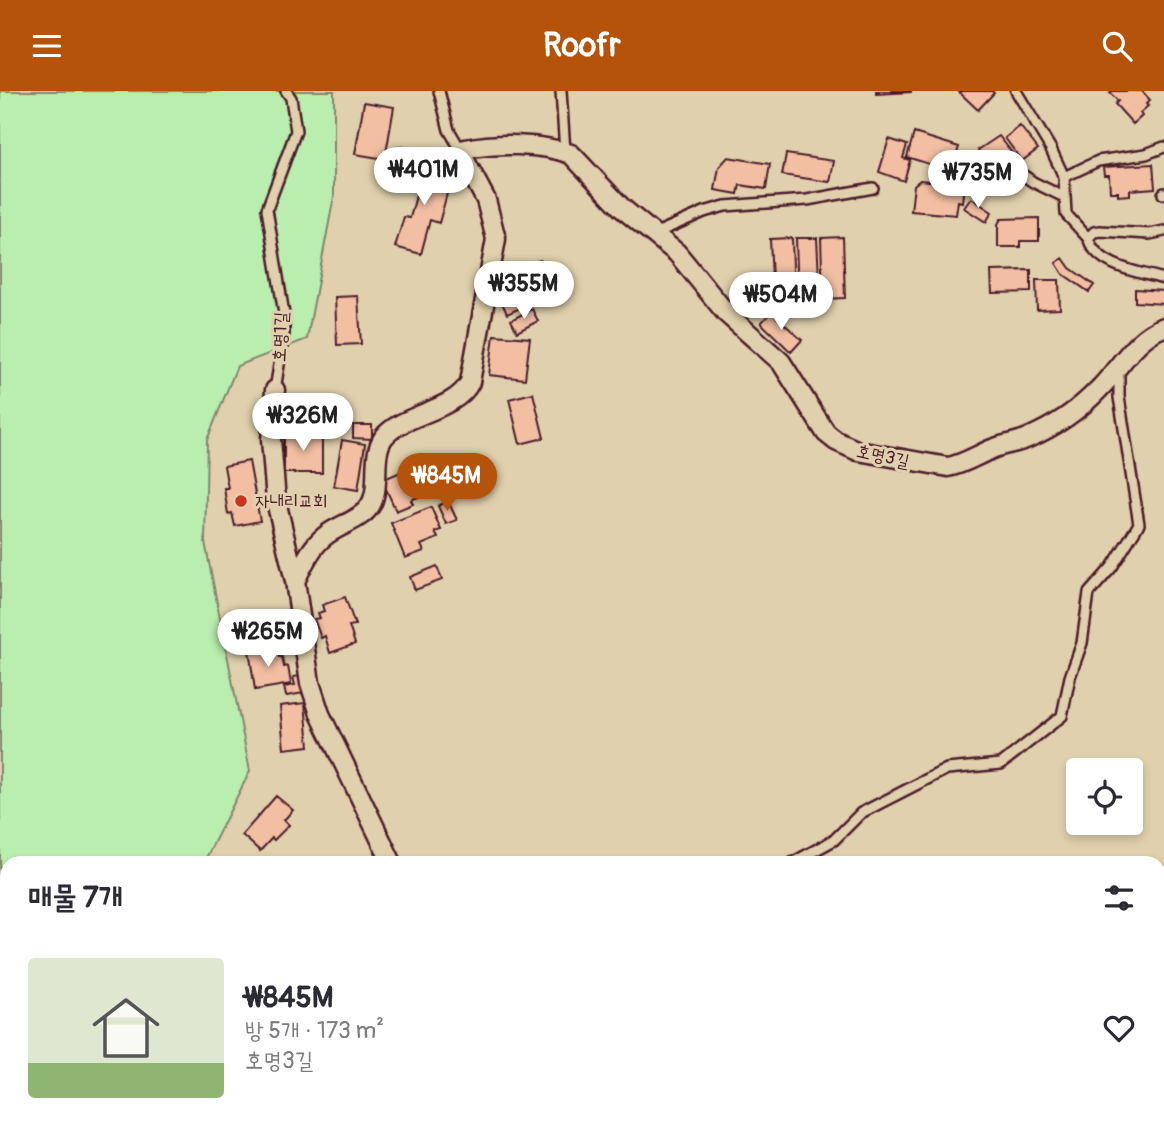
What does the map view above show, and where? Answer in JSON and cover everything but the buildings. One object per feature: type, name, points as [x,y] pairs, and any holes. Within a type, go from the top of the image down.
[{"type":"street","points":[[295,581],[321,539],[363,513],[371,505],[379,450],[385,437],[464,392],[470,382],[496,239],[486,200],[462,152],[465,149],[491,146],[565,152]]},
{"type":"street","name":"호명3길","points":[[565,152],[580,162],[622,208],[677,253],[726,313],[781,362],[826,433],[836,442],[858,451],[936,467],[961,464],[992,449],[1028,439],[1086,402],[1147,334],[1164,327]]},
{"type":"street","name":"호명1길","points":[[275,390],[271,439],[276,501],[295,581],[303,644],[315,700],[389,856]]},
{"type":"lane","name":"호명1길","points":[[275,390],[284,334],[284,314],[267,209],[296,131],[291,97],[286,91]]},
{"type":"lane","points":[[439,91],[449,130],[462,152]]},
{"type":"lane","points":[[561,91],[565,152]]},
{"type":"lane","points":[[1016,91],[1051,149],[1064,177],[1066,214],[1088,238],[1096,252],[1114,264],[1164,279]]},
{"type":"lane","points":[[1064,177],[1098,162],[1146,154],[1164,147]]},
{"type":"lane","points":[[1016,170],[1033,182],[1064,197]]},
{"type":"lane","points":[[652,234],[725,206],[807,200],[873,188]]},
{"type":"lane","points":[[1088,238],[1094,232],[1100,231],[1150,234],[1164,230]]},
{"type":"lane","points":[[805,856],[834,841],[861,813],[947,769],[1001,764],[1062,716],[1070,677],[1082,643],[1088,593],[1112,567],[1139,524],[1119,397],[1119,368]]},
{"type":"green space","points":[[0,91],[334,91],[334,196],[307,339],[237,366],[207,440],[205,542],[250,771],[207,856],[0,856]]},
{"type":"place","name":"자내리교회","points":[[241,501]]}]
